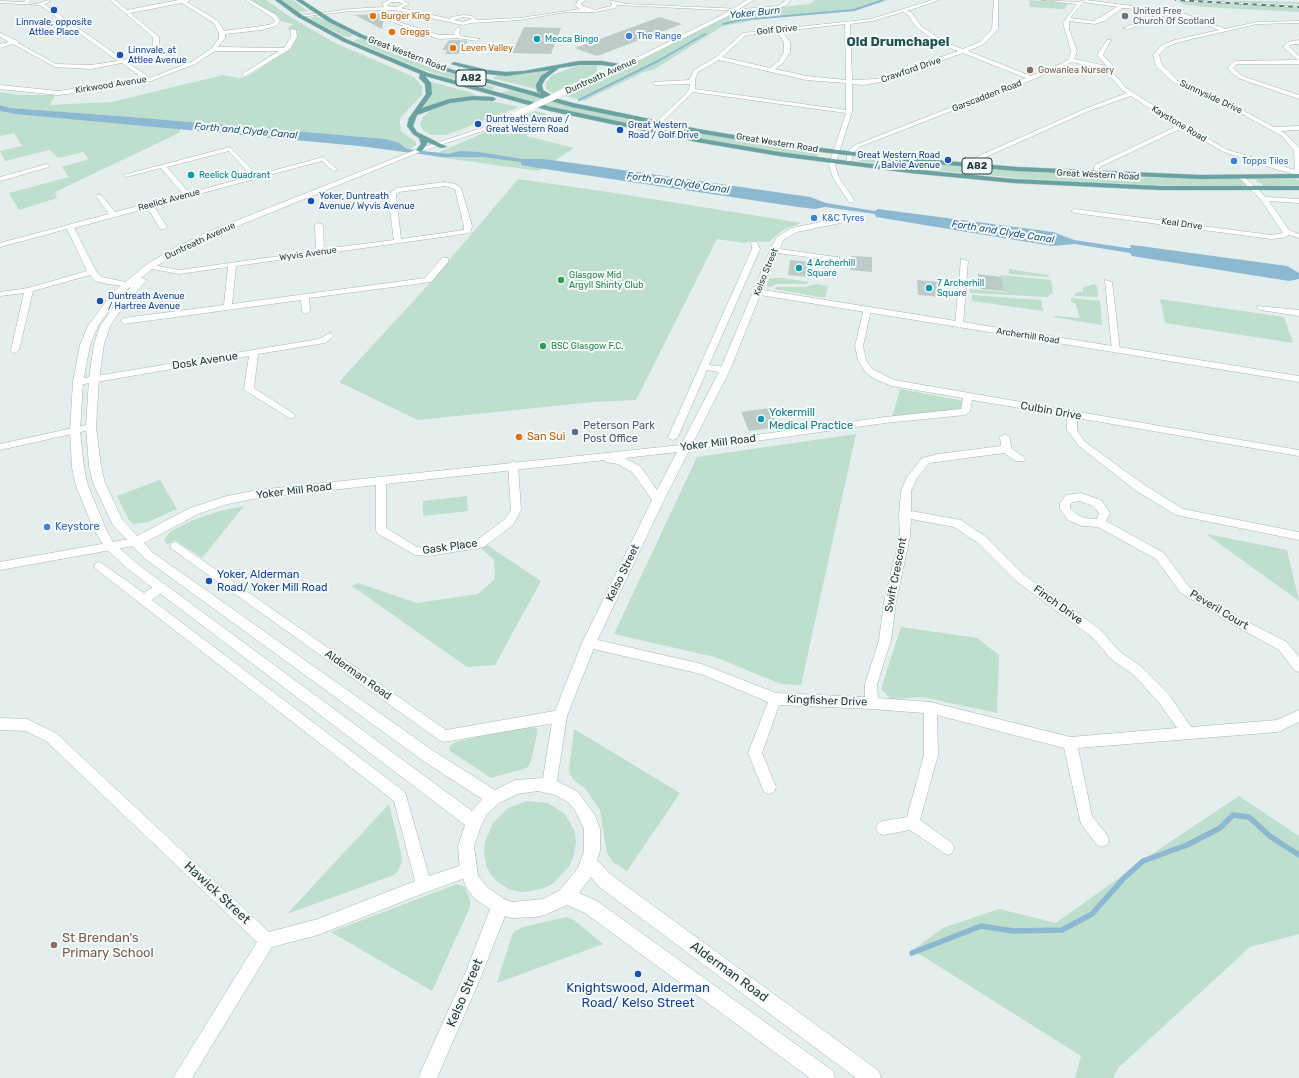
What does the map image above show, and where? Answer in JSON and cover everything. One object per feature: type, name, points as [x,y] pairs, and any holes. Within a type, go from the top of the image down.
[{"type":"main road","name":"Great Western Road","points":[[278,0],[300,16],[344,40],[423,72],[520,101],[601,121],[682,138],[848,163],[910,171],[1014,181],[1112,186],[1255,189],[1299,188]]},
{"type":"main road","name":"Great Western Road","points":[[299,0],[346,29],[391,49],[477,79],[553,100],[657,124],[755,141],[851,154],[973,166],[1094,173],[1299,176]]},
{"type":"main road","points":[[391,49],[492,73],[524,73],[564,65],[595,62],[623,66]]},
{"type":"main road","points":[[553,100],[540,91],[540,82],[546,74],[564,65]]},
{"type":"main road","points":[[423,72],[422,78],[428,83],[430,94],[415,114],[410,126],[415,134],[439,147]]},
{"type":"main road","points":[[415,114],[441,102],[458,99],[478,98],[520,101]]},
{"type":"main road","points":[[422,138],[424,149]]},
{"type":"street","points":[[0,2],[27,1],[28,5],[41,4],[47,0]]},
{"type":"street","points":[[0,34],[55,65],[91,66],[121,62],[149,51],[156,43],[156,37],[112,0]]},
{"type":"street","points":[[127,12],[184,0],[216,22],[222,33],[222,38],[214,50]]},
{"type":"street","points":[[222,33],[262,28],[274,25],[278,21],[274,16],[247,0]]},
{"type":"street","points":[[566,11],[578,6],[579,2],[584,0]]},
{"type":"street","points":[[610,0],[614,5]]},
{"type":"street","points":[[455,22],[467,16],[473,20],[485,21],[526,18],[566,11],[599,10],[614,5],[736,10],[758,9],[779,7],[785,4],[788,0]]},
{"type":"street","name":"Golf Drive","points":[[692,82],[693,76],[700,68],[718,58],[745,34],[879,18],[938,0]]},
{"type":"street","name":"Crawford Drive","points":[[718,58],[806,78],[849,82],[871,82],[885,79],[964,51],[982,43],[993,34],[996,24],[996,0]]},
{"type":"street","points":[[1043,0],[1082,1],[1138,8]]},
{"type":"street","points":[[385,6],[391,2],[400,1],[406,3],[406,8]]},
{"type":"street","name":"Duntreath Avenue","points":[[135,542],[117,522],[99,482],[91,427],[94,379],[99,344],[105,326],[114,311],[154,267],[219,236],[323,193],[411,162],[451,140],[484,129],[623,66],[736,10],[749,1],[758,9]]},
{"type":"street","points":[[1082,1],[1067,19],[1066,29],[1074,51],[1071,60],[1106,68]]},
{"type":"street","points":[[41,4],[121,62],[149,80]]},
{"type":"street","points":[[300,16],[385,6],[406,8],[466,24],[473,20]]},
{"type":"street","points":[[578,6],[586,10]]},
{"type":"street","points":[[1067,19],[1099,22],[1121,6]]},
{"type":"street","points":[[710,9],[722,12],[724,16]]},
{"type":"street","points":[[904,11],[910,14],[919,27],[944,44],[1032,78]]},
{"type":"street","points":[[1126,28],[1169,12],[1178,13],[1224,30]]},
{"type":"street","points":[[392,20],[439,37],[457,36],[477,39]]},
{"type":"street","points":[[455,22],[457,36]]},
{"type":"street","name":"Sunnyside Drive","points":[[1299,22],[1265,22],[1224,30],[1170,43],[1160,50],[1156,56],[1159,66],[1169,76],[1185,86],[1229,105],[1274,129],[1290,141],[1297,150],[1299,173]]},
{"type":"street","points":[[847,23],[849,26],[850,112],[832,164],[836,178],[851,201]]},
{"type":"street","points":[[244,75],[285,50],[293,41],[293,30]]},
{"type":"street","points":[[770,71],[781,62],[787,52],[787,42],[778,30]]},
{"type":"street","name":"Kaystone Road","points":[[1109,41],[1100,53],[1110,66],[1106,68],[1120,85],[1131,94],[1182,126],[1235,154],[1277,168],[1299,173]]},
{"type":"street","points":[[0,46],[16,42]]},
{"type":"street","points":[[1299,42],[1290,43],[1286,47],[1299,59]]},
{"type":"street","points":[[214,50],[285,50]]},
{"type":"street","name":"Kirkwood Avenue","points":[[0,87],[17,90],[58,92],[99,88],[149,80],[193,63],[214,50]]},
{"type":"street","name":"Garscadden Road","points":[[851,154],[851,150],[857,146],[1060,68],[1071,60]]},
{"type":"street","points":[[1299,62],[1245,62],[1235,63],[1230,68],[1240,77],[1299,97]]},
{"type":"street","points":[[655,83],[692,82],[692,90],[688,96],[657,124]]},
{"type":"street","points":[[692,90],[850,112]]},
{"type":"street","points":[[973,166],[976,159],[1111,100],[1131,94]]},
{"type":"street","points":[[1094,173],[1097,166],[1182,126]]},
{"type":"street","points":[[1274,129],[1299,128]]},
{"type":"street","name":"Duntreath Avenue","points":[[109,545],[100,530],[82,486],[78,468],[75,430],[78,382],[85,345],[93,326],[107,305],[125,285],[179,249],[213,233],[399,158],[424,149],[439,147]]},
{"type":"street","points":[[126,175],[230,149],[255,177]]},
{"type":"street","points":[[848,163],[851,154]]},
{"type":"street","name":"Reelick Avenue","points":[[0,245],[323,159],[335,170]]},
{"type":"street","points":[[0,178],[47,166]]},
{"type":"street","points":[[163,166],[187,195]]},
{"type":"street","points":[[1241,176],[1264,199],[1281,226],[1288,233],[1299,236]]},
{"type":"street","name":"Wyvis Avenue","points":[[154,267],[179,272],[232,266],[458,234],[467,230],[468,226],[458,188],[453,185],[397,190],[391,196],[398,242]]},
{"type":"street","points":[[99,196],[113,215]]},
{"type":"street","points":[[1264,199],[1299,201]]},
{"type":"street","points":[[150,205],[163,227]]},
{"type":"street","name":"Keal Drive","points":[[1075,210],[1271,237],[1283,236],[1288,233]]},
{"type":"street","name":"Kelso Street","points":[[549,785],[560,716],[589,643],[658,500],[725,370],[774,250],[780,239],[795,230],[837,221],[846,216]]},
{"type":"street","points":[[319,225],[320,253]]},
{"type":"street","points":[[70,227],[92,272],[98,279],[137,286]]},
{"type":"street","name":"Kelso Street","points":[[673,437],[756,249],[754,244]]},
{"type":"street","points":[[774,250],[836,259]]},
{"type":"street","points":[[124,321],[428,280],[445,260]]},
{"type":"street","points":[[959,325],[964,262]]},
{"type":"street","points":[[228,307],[232,266]]},
{"type":"street","points":[[0,294],[29,290],[92,272]]},
{"type":"street","points":[[1108,282],[1116,350]]},
{"type":"street","points":[[16,350],[29,290]]},
{"type":"street","name":"Archerhill Road","points":[[757,292],[1299,380]]},
{"type":"street","points":[[306,296],[306,311]]},
{"type":"street","points":[[1262,308],[1299,313]]},
{"type":"street","name":"Culbin Drive","points":[[867,310],[859,346],[862,360],[869,371],[892,383],[1299,453]]},
{"type":"street","name":"Dosk Avenue","points":[[78,382],[322,341],[330,336]]},
{"type":"street","points":[[254,353],[249,389],[291,416]]},
{"type":"street","points":[[703,367],[725,370]]},
{"type":"street","name":"Yoker Mill Road","points":[[0,566],[109,545],[135,542],[194,511],[227,500],[258,494],[513,465],[598,458],[684,448],[885,420],[965,412],[968,396]]},
{"type":"street","points":[[1072,414],[1072,430],[1082,444],[1139,486],[1180,512],[1299,536]]},
{"type":"street","points":[[0,447],[91,427]]},
{"type":"street","points":[[1005,437],[1006,449],[1020,460]]},
{"type":"street","name":"Swift Crescent","points":[[872,703],[871,684],[885,640],[890,602],[905,536],[904,514],[906,491],[912,477],[926,460],[938,457],[1006,449]]},
{"type":"street","name":"Yoker Mill Road","points":[[598,458],[620,460],[637,470],[658,500]]},
{"type":"street","name":"Gask Place","points":[[381,481],[381,530],[416,551],[429,552],[480,544],[509,522],[516,510],[513,465]]},
{"type":"street","name":"Finch Drive","points":[[904,514],[957,523],[982,540],[1020,578],[1096,633],[1116,655],[1138,672],[1165,700],[1188,733]]},
{"type":"street","name":"Peveril Court","points":[[1100,523],[1160,556],[1185,590],[1238,622],[1283,646],[1299,667]]},
{"type":"street","points":[[135,542],[148,555],[427,755],[494,798]]},
{"type":"street","points":[[109,545],[161,587],[474,822]]},
{"type":"street","name":"Alderman Road","points":[[176,546],[444,736],[560,716]]},
{"type":"street","points":[[100,566],[145,599],[400,797],[424,885]]},
{"type":"street","points":[[145,599],[161,587]]},
{"type":"street","name":"Kingfisher Drive","points":[[589,643],[702,669],[775,699],[872,703],[930,708],[1070,743]]},
{"type":"street","points":[[769,787],[755,753],[775,699]]},
{"type":"street","points":[[912,823],[931,755],[930,708]]},
{"type":"street","points":[[1102,840],[1086,819],[1070,743],[1278,726],[1299,716]]},
{"type":"street","name":"Hawick Street","points":[[0,724],[27,725],[52,737],[267,941]]},
{"type":"street","points":[[538,784],[549,785],[562,790],[573,798],[585,812],[592,829],[593,840],[589,863],[580,880],[566,896],[535,910],[512,910],[500,906],[481,893],[472,881],[468,870],[466,846],[474,822],[482,809],[494,798],[515,787],[538,784]]},
{"type":"street","points":[[883,828],[912,823],[947,848]]},
{"type":"street","name":"Alderman Road","points":[[589,863],[604,880],[872,1078]]},
{"type":"street","points":[[182,1078],[267,941],[318,926],[424,885],[468,870]]},
{"type":"street","points":[[566,896],[591,907],[826,1078]]},
{"type":"street","name":"Kelso Street","points":[[427,1078],[471,980],[500,906]]},
{"type":"green space","points":[[249,0],[266,0],[292,18],[335,43],[414,77],[422,86],[422,95],[400,118],[400,125],[401,131],[416,142],[416,145],[409,150],[386,139],[10,108],[0,105],[0,92],[19,95],[55,95],[50,105],[112,102],[223,75],[239,78],[247,77],[287,51],[295,42],[297,33],[300,31],[289,30],[288,28],[293,24],[280,21],[280,18]]},
{"type":"green space","points":[[281,0],[293,0],[308,11],[298,12]]},
{"type":"green space","points":[[815,0],[889,0],[853,11],[757,18],[749,19],[750,21],[723,26],[653,70],[644,72],[584,101],[565,96],[737,12],[810,4]]},
{"type":"green space","points":[[1029,0],[1068,4],[1064,9],[1030,7]]},
{"type":"green space","points":[[1206,0],[1299,2],[1299,4],[1256,3]]},
{"type":"green space","points":[[1181,2],[1299,8],[1299,12],[1205,7],[1182,4]]},
{"type":"green space","points":[[315,16],[353,35],[349,37],[343,36],[310,19]]},
{"type":"green space","points":[[357,39],[364,39],[435,67],[495,87],[492,90],[487,90],[421,69],[354,41]]},
{"type":"green space","points":[[577,66],[597,66],[597,73],[552,93],[546,89],[546,83],[552,75]]},
{"type":"green space","points":[[550,70],[538,79],[536,89],[492,78],[499,75],[525,74]]},
{"type":"green space","points":[[429,81],[472,93],[476,96],[451,98],[424,107],[433,93]]},
{"type":"green space","points":[[510,90],[570,106],[632,120],[627,125],[577,114],[500,93]]},
{"type":"green space","points":[[473,100],[496,102],[519,107],[446,135],[431,135],[423,130],[420,125],[423,117],[431,110],[446,104]]},
{"type":"green space","points":[[0,111],[15,114],[181,128],[179,133],[55,192],[57,198],[19,210],[9,193],[69,177],[62,167],[89,159],[83,152],[58,158],[50,150],[5,161],[0,151],[22,146],[14,133],[0,136]]},
{"type":"green space","points":[[535,111],[547,114],[526,136],[574,148],[539,171],[430,156]]},
{"type":"green space","points":[[637,121],[712,135],[819,151],[817,158],[759,149],[632,126]]},
{"type":"green space","points":[[859,157],[887,160],[902,168],[858,161]]},
{"type":"green space","points":[[896,161],[986,169],[1119,177],[1240,179],[1246,185],[1155,185],[1030,179],[911,168]]},
{"type":"green space","points":[[518,179],[802,223],[783,230],[769,242],[751,241],[744,243],[717,239],[636,400],[593,402],[418,420],[339,382],[430,283]]},
{"type":"green space","points":[[1258,179],[1294,179],[1299,180],[1299,185],[1265,186],[1256,181]]},
{"type":"green space","points":[[1009,269],[1047,275],[1050,277],[1010,274]]},
{"type":"green space","points":[[1000,275],[1051,280],[1053,293],[1047,297],[970,293],[970,289],[1004,292]]},
{"type":"green space","points":[[773,278],[809,282],[806,284],[776,284],[770,287],[767,286],[769,279]]},
{"type":"green space","points":[[817,284],[828,286],[825,298],[775,289],[776,287],[805,287]]},
{"type":"green space","points":[[1094,284],[1097,287],[1098,297],[1074,296],[1077,292],[1083,292],[1083,288]]},
{"type":"green space","points":[[972,295],[1041,300],[1043,311],[972,301]]},
{"type":"green space","points":[[1071,298],[1100,301],[1102,325],[1052,317],[1080,318],[1075,303],[1071,302]]},
{"type":"green space","points":[[1160,299],[1284,317],[1293,343],[1165,323]]},
{"type":"green space","points":[[900,389],[964,401],[962,410],[892,418]]},
{"type":"green space","points":[[856,434],[801,685],[781,684],[715,657],[614,634],[697,457]]},
{"type":"green space","points":[[160,480],[177,509],[148,522],[133,524],[129,520],[117,496]]},
{"type":"green space","points":[[467,496],[468,511],[423,516],[423,501]]},
{"type":"green space","points":[[244,506],[202,558],[175,540],[167,545],[164,540],[173,530],[193,520],[220,511]]},
{"type":"green space","points":[[1206,534],[1287,550],[1299,601]]},
{"type":"green space","points":[[487,545],[541,581],[495,665],[467,667],[352,586],[358,583],[417,603],[478,594],[495,579],[494,560],[481,548]]},
{"type":"green space","points":[[901,627],[977,638],[999,655],[997,713],[922,697],[891,699],[881,689]]},
{"type":"green space","points":[[526,726],[537,728],[537,734],[531,761],[528,767],[523,769],[491,778],[450,751],[449,747],[455,742]]},
{"type":"green space","points":[[574,729],[680,793],[627,871],[613,862],[607,853],[600,810],[585,788],[575,781],[570,775],[569,769]]},
{"type":"green space","points":[[1239,796],[1299,836],[1299,934],[1250,947],[1118,1068],[1113,1078],[1075,1078],[1081,1056],[913,950],[943,928],[999,909],[1056,923],[1161,848]]},
{"type":"green space","points":[[527,801],[548,803],[565,814],[575,832],[576,843],[570,865],[554,883],[544,888],[521,892],[509,889],[499,883],[491,875],[486,865],[484,853],[485,842],[493,823],[508,808]]},
{"type":"green space","points":[[389,804],[401,853],[402,862],[398,871],[394,875],[287,914]]},
{"type":"green space","points":[[457,884],[465,887],[470,900],[470,907],[432,991],[331,932]]},
{"type":"green space","points":[[566,917],[574,920],[603,944],[497,983],[512,935],[515,931],[523,927]]},
{"type":"water","name":"Forth and Clyde Canal","points":[[0,105],[10,108],[386,139],[399,143],[407,149],[449,154],[460,151],[478,152],[523,159],[543,159],[588,165],[810,197],[826,203],[875,211],[878,209],[1053,232],[1074,240],[1127,248],[1131,248],[1130,245],[1140,246],[1287,266],[1299,273],[1299,279],[1289,281],[1132,256],[1130,253],[1075,244],[1052,246],[876,217],[875,214],[825,207],[815,209],[798,207],[538,168],[521,165],[521,162],[483,157],[443,157],[359,146],[15,114],[0,111]]},
{"type":"building","points":[[385,14],[382,29],[355,15]]},
{"type":"building","name":"The Range","points":[[660,17],[682,24],[597,56],[575,48]]},
{"type":"building","name":"Mecca Bingo","points":[[524,27],[561,28],[551,54],[512,53]]},
{"type":"building","name":"Leven Valley","points":[[449,40],[468,41],[458,54],[445,54],[447,50],[442,50]]},
{"type":"building","points":[[851,256],[872,257],[872,272],[850,270]]},
{"type":"building","name":"4 Archerhill Square","points":[[790,260],[811,262],[809,277],[788,275]]},
{"type":"building","points":[[978,274],[1001,277],[1004,291],[981,289]]},
{"type":"building","name":"7 Archerhill Square","points":[[917,280],[939,282],[941,297],[918,295]]},
{"type":"building","name":"Yokermill Medical Practice","points":[[769,408],[778,427],[749,431],[741,412]]},
{"type":"waterway","name":"Yoker Burn","points":[[723,24],[740,20],[854,10],[883,0]]},
{"type":"waterway","name":"Yoker Burn","points":[[579,100],[658,61],[705,34]]},
{"type":"waterway","points":[[912,953],[981,926],[1013,931],[1062,930],[1092,914],[1124,878],[1143,861],[1187,845],[1220,828],[1233,815],[1249,817],[1271,837],[1299,855]]},
{"type":"railway","points":[[1176,0],[1299,7]]},
{"type":"place","name":"Linnvale, opposite Attlee Place","points":[[54,10]]},
{"type":"place","name":"Burger King","points":[[373,16]]},
{"type":"place","name":"United Free Church Of Scotland","points":[[1125,16]]},
{"type":"place","name":"Greggs","points":[[392,32]]},
{"type":"place","name":"The Range","points":[[629,36]]},
{"type":"place","name":"Mecca Bingo","points":[[537,39]]},
{"type":"place","name":"Leven Valley","points":[[453,48]]},
{"type":"place","name":"Linnvale, at Attlee Avenue","points":[[120,55]]},
{"type":"place","name":"Gowanlea Nursery","points":[[1030,70]]},
{"type":"place","name":"Duntreath Avenue / Great Western Road","points":[[478,124]]},
{"type":"place","name":"Great Western Road / Golf Drive","points":[[620,130]]},
{"type":"place","name":"Great Western Road / Balvie Avenue","points":[[948,160]]},
{"type":"place","name":"Topps Tiles","points":[[1234,161]]},
{"type":"place","name":"Reelick Quadrant","points":[[191,175]]},
{"type":"place","name":"Yoker, Duntreath Avenue/ Wyvis Avenue","points":[[311,201]]},
{"type":"place","name":"K&C Tyres","points":[[814,218]]},
{"type":"place","name":"4 Archerhill Square","points":[[799,268]]},
{"type":"place","name":"Glasgow Mid Argyll Shinty Club","points":[[561,280]]},
{"type":"place","name":"7 Archerhill Square","points":[[929,288]]},
{"type":"place","name":"Duntreath Avenue / Hartree Avenue","points":[[100,301]]},
{"type":"place","name":"BSC Glasgow F.C.","points":[[543,346]]},
{"type":"place","name":"Yokermill Medical Practice","points":[[761,419]]},
{"type":"place","name":"Peterson Park Post Office","points":[[575,432]]},
{"type":"place","name":"San Sui","points":[[519,437]]},
{"type":"place","name":"Keystore","points":[[47,527]]},
{"type":"place","name":"Yoker, Alderman Road/ Yoker Mill Road","points":[[209,581]]},
{"type":"place","name":"St Brendan's Primary School","points":[[54,945]]},
{"type":"place","name":"Knightswood, Alderman Road/ Kelso Street","points":[[638,974]]},
{"type":"district","name":"Old Drumchapel","points":[[898,42]]}]
